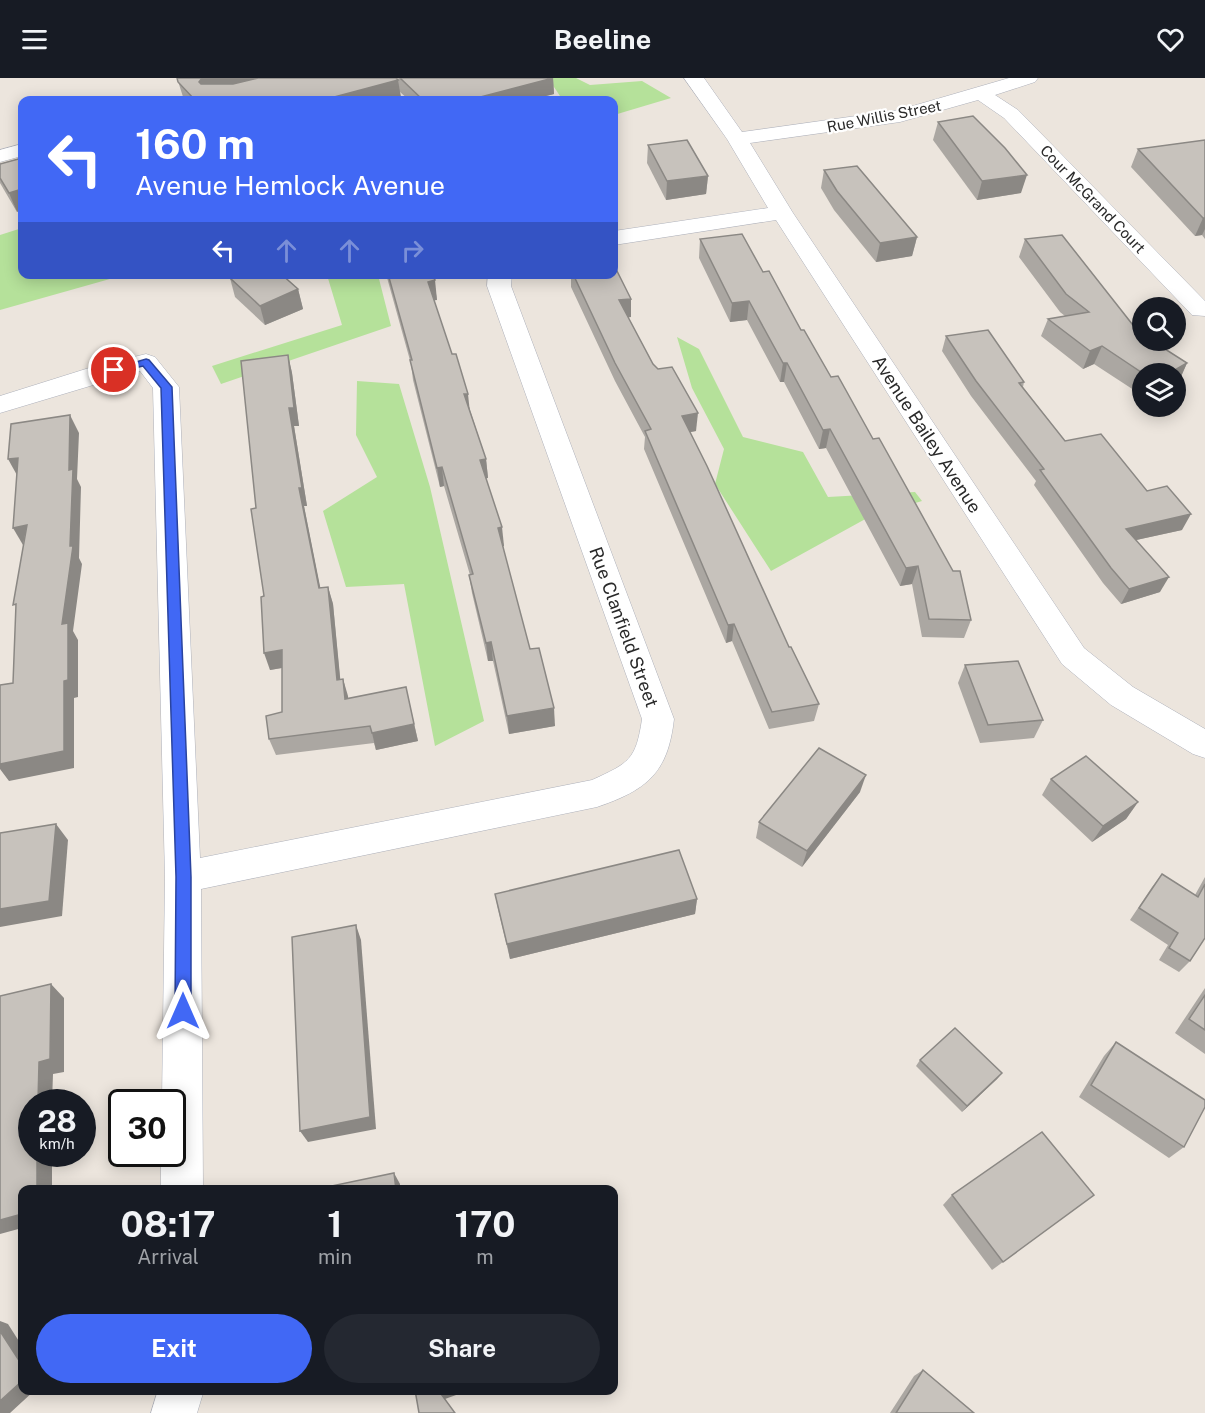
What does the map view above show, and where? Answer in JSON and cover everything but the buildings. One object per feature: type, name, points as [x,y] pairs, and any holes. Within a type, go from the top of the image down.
[{"type":"street","name":"Avenue Bailey Avenue","points":[[694,78],[737,139],[782,213],[1073,656],[1122,696],[1205,745]]},
{"type":"street","name":"Rue Willis Street","points":[[737,139],[900,116],[981,94],[1028,78]]},
{"type":"street","name":"Cour McGrand Court","points":[[981,94],[1011,114],[1200,310]]},
{"type":"street","points":[[0,156],[18,151]]},
{"type":"street","points":[[618,237],[782,213]]},
{"type":"street","name":"Rue Clanfield Street","points":[[183,877],[597,793],[638,774],[655,747],[658,719],[499,286],[500,279]]},
{"type":"street","points":[[0,405],[98,374],[146,362],[166,387],[183,877],[182,1185]]},
{"type":"street","points":[[174,1413],[179,1395]]},
{"type":"green space","points":[[548,78],[576,78],[590,85],[642,81],[671,98],[618,114],[618,96],[560,96]]},
{"type":"green space","points":[[18,229],[18,279],[110,279],[0,310],[0,235]]},
{"type":"green space","points":[[328,279],[379,279],[391,326],[221,384],[212,366],[342,325]]},
{"type":"green space","points":[[677,337],[699,349],[743,437],[803,452],[828,497],[915,492],[922,501],[869,517],[771,571],[715,484],[724,449],[692,388]]},
{"type":"green space","points":[[357,381],[399,384],[430,487],[484,721],[435,746],[404,584],[346,587],[323,511],[377,477],[356,435]]},
{"type":"route","points":[[114,370],[146,362],[166,387],[183,877],[183,1011]]}]
